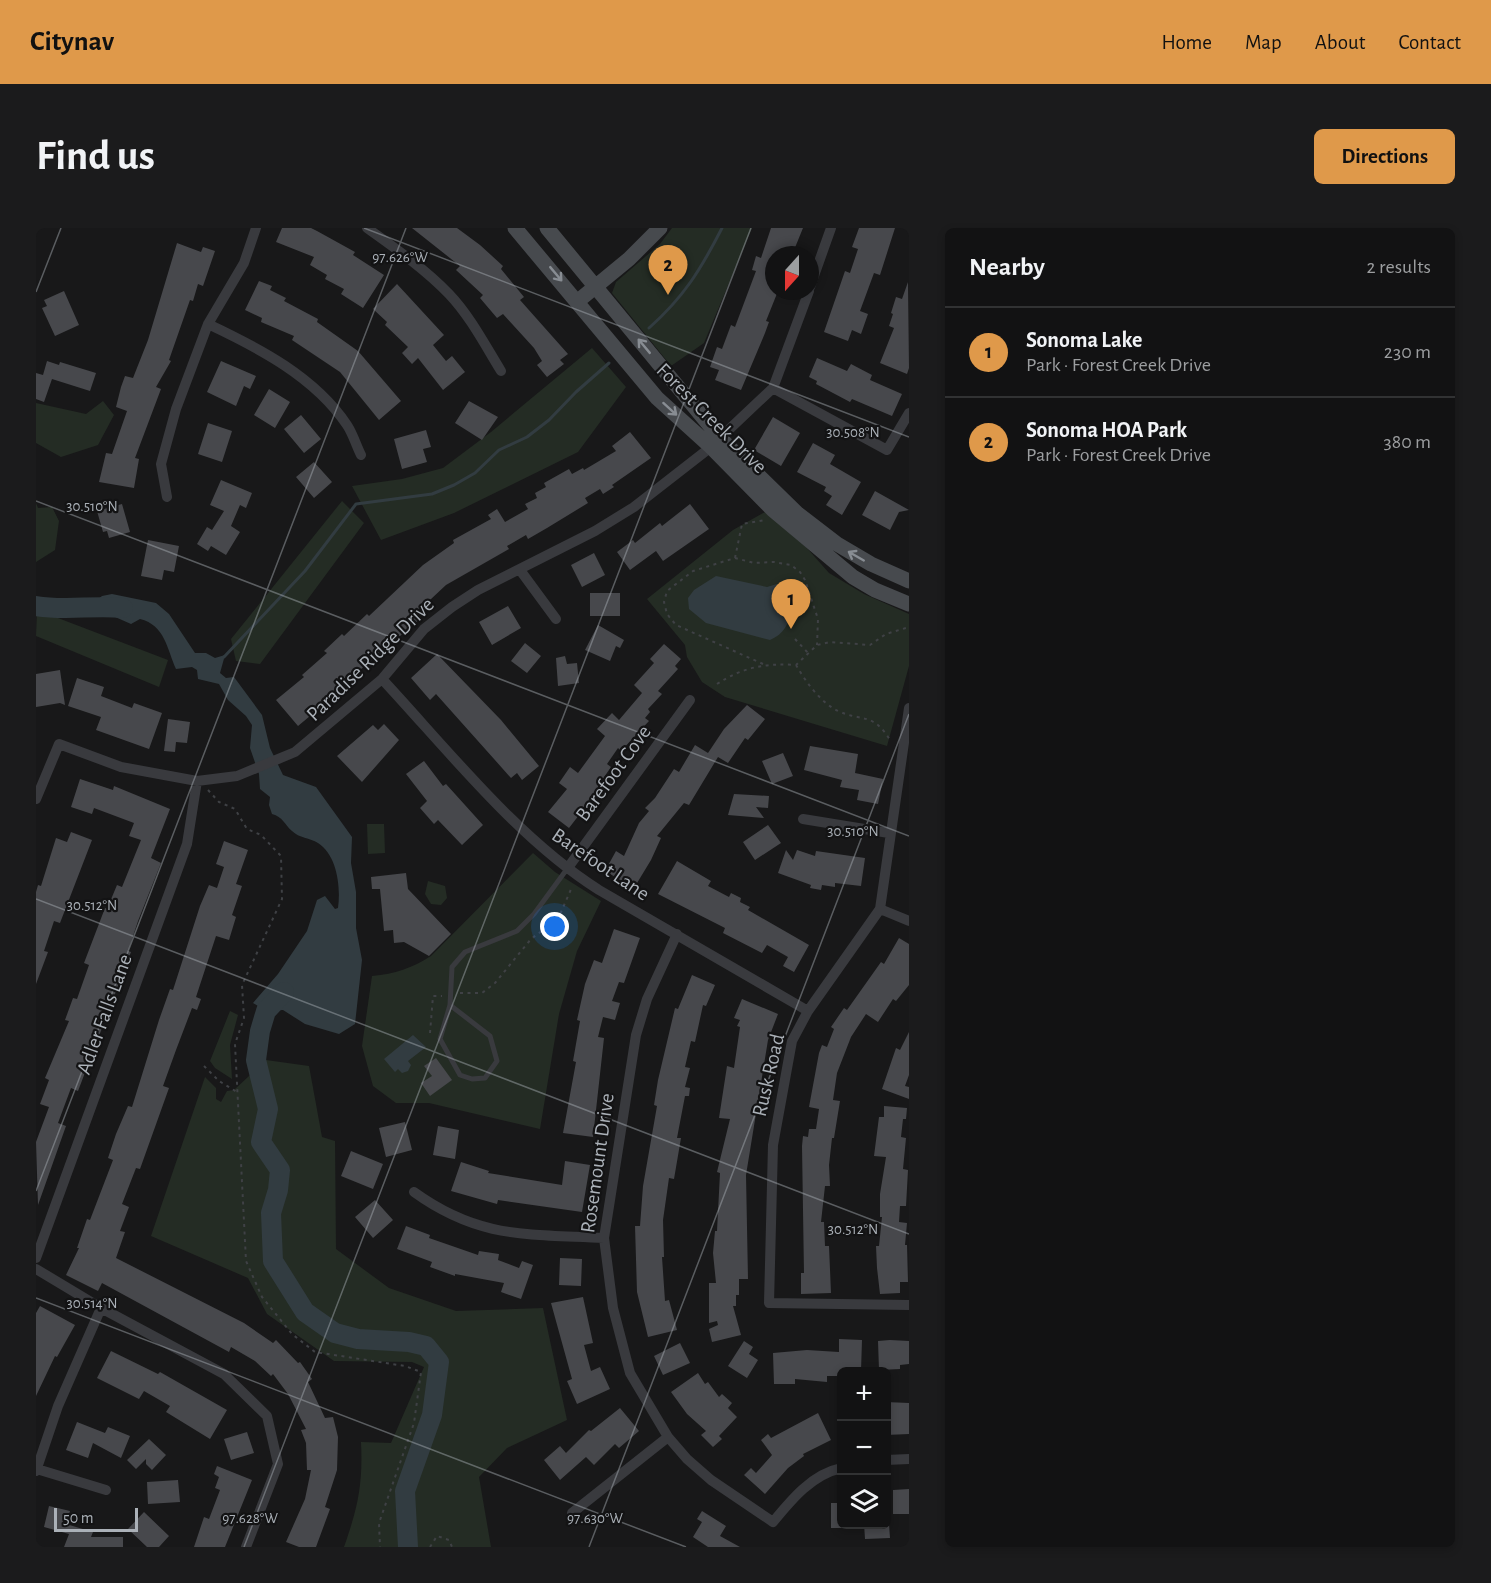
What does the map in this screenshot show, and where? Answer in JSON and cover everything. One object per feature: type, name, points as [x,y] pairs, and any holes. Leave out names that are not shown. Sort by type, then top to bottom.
[{"type":"street","points":[[167,497],[161,464],[176,408],[208,324],[244,263],[256,228]]},
{"type":"street","points":[[366,228],[409,258],[450,295],[501,371]]},
{"type":"street","name":"Forest Creek Drive","points":[[515,228],[578,300],[657,398],[716,442],[798,514],[837,544],[871,564],[909,581]]},
{"type":"street","name":"Forest Creek Drive","points":[[547,228],[716,442],[773,510],[819,550],[875,590],[909,604]]},
{"type":"street","points":[[578,300],[637,252],[660,228]]},
{"type":"street","name":"Paradise Ridge Drive","points":[[819,261],[831,228]]},
{"type":"street","name":"Paradise Ridge Drive","points":[[36,799],[59,744],[121,767],[199,781],[237,776],[296,752],[382,679],[424,629],[478,590],[520,570],[634,507],[716,442],[773,388],[805,300]]},
{"type":"street","points":[[208,324],[250,344],[325,397],[348,426],[361,455]]},
{"type":"street","points":[[773,388],[887,450],[909,413]]},
{"type":"street","points":[[520,570],[556,619]]},
{"type":"street","name":"Barefoot Lane","points":[[382,679],[532,840],[567,869],[599,890],[808,1011]]},
{"type":"street","name":"Barefoot Cove","points":[[567,869],[690,700]]},
{"type":"street","name":"Rusk Road","points":[[909,708],[889,833],[880,909],[808,1011],[792,1041],[773,1145],[769,1303],[909,1305]]},
{"type":"street","name":"Adler Falls Lane","points":[[36,1258],[187,844],[199,781]]},
{"type":"street","points":[[803,819],[889,833]]},
{"type":"street","points":[[880,909],[909,921]]},
{"type":"street","name":"Rosemount Drive","points":[[677,934],[647,999],[636,1035],[604,1238],[622,1348],[630,1373],[668,1437],[687,1459],[711,1480],[773,1522],[800,1490],[837,1469]]},
{"type":"street","points":[[414,1192],[441,1211],[468,1224],[504,1232],[604,1238]]},
{"type":"street","points":[[36,1269],[101,1308],[224,1374],[267,1416],[278,1464],[246,1547]]},
{"type":"street","points":[[101,1308],[58,1406],[36,1470],[106,1490]]},
{"type":"street","points":[[572,1513],[668,1437]]},
{"type":"street","points":[[891,1460],[909,1459]]},
{"type":"lane","points":[[450,1005],[490,1036],[497,1060],[485,1078],[472,1079],[460,1075],[440,1038],[450,1005],[452,967],[465,952],[517,931],[534,914],[567,869]]},
{"type":"path","points":[[735,558],[742,524],[768,520]]},
{"type":"path","points":[[817,645],[818,619],[800,572],[791,565],[774,562],[754,563],[735,558],[713,567],[693,571],[667,591],[664,602],[667,614],[676,625],[764,664],[796,666],[817,645],[830,642],[870,645],[886,634],[909,627]]},
{"type":"path","points":[[795,639],[809,654]]},
{"type":"path","points":[[717,684],[728,677],[764,664]]},
{"type":"path","points":[[796,666],[826,702],[840,712],[873,719],[890,740]]},
{"type":"path","points":[[199,781],[219,802],[235,809],[247,829],[261,836],[281,856],[282,899],[242,985],[244,1018],[235,1044],[246,1261],[262,1297],[292,1334],[315,1353],[405,1366],[421,1372],[414,1422],[379,1523],[380,1547]]},
{"type":"path","points":[[430,1033],[433,996],[482,993],[495,983],[531,939],[558,919],[572,887]]},
{"type":"path","points":[[204,1066],[219,1081],[237,1092]]},
{"type":"path","points":[[430,1547],[437,1536],[449,1540],[452,1547]]},
{"type":"shaded area","points":[[672,228],[752,228],[704,343],[671,366],[612,293],[616,282],[660,244]]},
{"type":"shaded area","points":[[592,348],[626,387],[578,452],[454,513],[381,540],[352,486],[402,479],[443,468],[491,432]]},
{"type":"shaded area","points":[[103,401],[114,415],[98,445],[61,457],[36,443],[36,403],[86,414]]},
{"type":"shaded area","points":[[342,501],[364,523],[260,664],[236,661],[231,639]]},
{"type":"shaded area","points":[[36,503],[38,508],[52,507],[59,521],[55,550],[36,562]]},
{"type":"shaded area","points":[[765,512],[806,547],[829,573],[864,594],[909,614],[909,666],[887,746],[725,697],[702,682],[687,657],[685,645],[647,599],[733,530]]},
{"type":"shaded area","points":[[716,576],[767,587],[777,584],[784,588],[790,603],[790,610],[787,625],[783,631],[770,640],[706,623],[689,609],[688,598],[694,590]]},
{"type":"shaded area","points":[[112,594],[156,603],[169,614],[195,653],[206,653],[215,658],[225,655],[220,673],[226,678],[234,677],[262,715],[270,748],[283,775],[316,787],[352,837],[351,863],[356,892],[356,928],[362,960],[355,1024],[339,1034],[305,1024],[283,1010],[266,1011],[253,1003],[278,974],[307,931],[317,900],[325,896],[335,909],[338,908],[338,881],[330,855],[318,843],[301,837],[272,814],[269,805],[270,797],[260,789],[259,774],[250,748],[252,725],[246,716],[228,700],[219,684],[198,679],[197,670],[192,667],[176,669],[164,639],[155,627],[140,619],[131,624],[97,609],[96,601],[102,596]]},
{"type":"shaded area","points":[[37,610],[168,660],[159,687],[36,636]]},
{"type":"shaded area","points":[[367,824],[384,824],[385,853],[368,854]]},
{"type":"shaded area","points":[[533,853],[555,872],[601,901],[577,951],[559,1014],[540,1129],[429,1103],[396,1103],[373,1086],[362,1046],[372,976],[403,970],[431,956]]},
{"type":"shaded area","points":[[428,881],[445,886],[447,898],[441,905],[431,904],[425,894]]},
{"type":"shaded area","points":[[230,1011],[238,1015],[230,1045],[232,1079],[215,1068],[210,1061]]},
{"type":"shaded area","points":[[413,1035],[426,1047],[408,1061],[411,1065],[408,1071],[402,1073],[398,1069],[395,1072],[384,1059]]},
{"type":"shaded area","points":[[266,1060],[309,1066],[322,1137],[335,1141],[336,1249],[389,1288],[456,1311],[543,1308],[567,1420],[507,1448],[479,1477],[491,1547],[344,1547],[359,1495],[361,1442],[391,1443],[424,1367],[412,1362],[334,1361],[267,1314],[248,1278],[151,1236],[205,1077],[216,1088],[216,1099],[221,1102],[227,1091],[234,1090]]},
{"type":"building","points":[[282,228],[311,228],[355,252],[353,255],[384,275],[363,308],[341,294],[344,289],[325,279],[327,275],[310,265],[314,257],[276,242]]},
{"type":"building","points":[[412,228],[457,228],[480,245],[503,266],[501,269],[524,297],[520,300],[568,354],[560,360],[564,364],[547,377],[537,365],[542,361],[534,348],[503,314],[497,318],[480,298],[483,295],[456,270],[460,266]]},
{"type":"building","points":[[771,228],[803,228],[796,246],[765,246]]},
{"type":"building","points":[[859,228],[895,228],[880,275],[874,273],[860,311],[868,314],[861,334],[852,330],[848,341],[824,332],[845,271],[850,273],[858,249],[852,247]]},
{"type":"building","points":[[177,243],[201,252],[203,247],[215,251],[203,286],[198,284],[193,301],[190,300],[169,360],[171,361],[156,387],[161,389],[135,458],[139,459],[134,488],[99,482],[106,453],[112,454],[127,411],[116,407],[121,387],[125,376],[133,378],[148,340]]},
{"type":"building","points":[[765,246],[765,300],[774,300],[766,321],[769,322],[765,333],[741,390],[715,380],[719,370],[710,367],[717,347],[722,349],[731,325],[735,327],[756,271],[752,270],[756,256],[761,258]]},
{"type":"building","points":[[259,281],[272,286],[270,290],[286,298],[284,301],[318,319],[317,322],[358,351],[401,401],[379,420],[340,372],[292,340],[294,336],[261,322],[262,318],[245,310]]},
{"type":"building","points":[[908,282],[909,368],[907,374],[880,363],[894,328],[889,326],[896,297],[902,299]]},
{"type":"building","points":[[397,284],[444,335],[433,345],[446,361],[452,356],[465,372],[443,390],[418,358],[412,364],[402,353],[408,347],[385,325],[387,322],[373,309]]},
{"type":"building","points":[[64,291],[79,325],[55,336],[42,308],[47,306],[44,300]]},
{"type":"building","points":[[817,358],[847,371],[851,364],[872,375],[870,380],[902,394],[892,416],[852,399],[850,402],[816,384],[817,381],[809,377]]},
{"type":"building","points":[[47,361],[59,365],[60,362],[96,373],[90,391],[52,379],[44,402],[36,399],[36,373],[43,375]]},
{"type":"building","points":[[221,361],[256,376],[250,389],[244,386],[236,406],[207,392]]},
{"type":"building","points":[[269,389],[290,402],[275,428],[254,415]]},
{"type":"building","points":[[469,401],[498,417],[482,440],[455,423]]},
{"type":"building","points":[[301,415],[321,439],[304,453],[284,429]]},
{"type":"building","points":[[773,417],[800,433],[781,466],[754,450]]},
{"type":"building","points":[[208,423],[232,431],[222,462],[198,454]]},
{"type":"building","points":[[426,430],[431,447],[423,449],[427,462],[402,469],[394,439]]},
{"type":"building","points":[[630,432],[651,458],[612,485],[614,487],[603,494],[600,489],[585,498],[588,503],[528,539],[526,535],[507,546],[509,549],[446,585],[415,614],[420,619],[314,709],[316,711],[298,726],[276,700],[304,677],[302,675],[327,653],[324,651],[342,634],[344,636],[367,614],[369,616],[423,565],[454,543],[453,540],[491,519],[488,515],[497,509],[505,522],[528,509],[525,504],[537,498],[535,493],[546,487],[544,483],[569,469],[572,474],[583,468],[584,470],[616,451],[612,446]]},
{"type":"building","points":[[813,443],[835,455],[830,464],[861,482],[842,515],[826,505],[832,496],[824,491],[826,487],[797,472]]},
{"type":"building","points":[[314,462],[332,482],[314,498],[296,477]]},
{"type":"building","points":[[221,480],[252,493],[246,508],[240,505],[231,526],[240,532],[226,555],[211,546],[208,551],[197,544],[207,527],[212,530],[224,511],[210,505]]},
{"type":"building","points":[[875,491],[909,510],[899,512],[890,530],[862,515]]},
{"type":"building","points":[[122,504],[130,532],[109,538],[107,531],[103,532],[97,511]]},
{"type":"building","points":[[690,504],[709,529],[663,561],[656,551],[630,570],[617,552],[633,540],[635,543],[660,523],[662,526]]},
{"type":"building","points":[[148,540],[179,546],[174,572],[164,570],[162,580],[141,576]]},
{"type":"building","points":[[594,553],[605,575],[582,587],[571,565]]},
{"type":"building","points":[[590,593],[620,593],[620,616],[590,616]]},
{"type":"building","points":[[508,606],[521,628],[492,645],[479,622]]},
{"type":"building","points":[[598,625],[624,640],[620,648],[616,646],[610,661],[585,650]]},
{"type":"building","points":[[525,643],[541,656],[527,673],[511,661]]},
{"type":"building","points":[[664,644],[681,659],[675,666],[678,669],[658,691],[662,694],[648,709],[650,712],[645,718],[649,721],[621,751],[618,748],[607,764],[611,767],[598,786],[600,788],[569,828],[548,812],[567,789],[559,783],[570,767],[578,773],[605,736],[597,729],[612,713],[619,720],[642,693],[634,685],[654,663],[650,659]]},
{"type":"building","points":[[437,654],[501,720],[539,766],[522,780],[517,773],[511,778],[436,694],[430,700],[411,678]]},
{"type":"building","points":[[565,656],[567,664],[577,663],[579,683],[558,686],[556,658]]},
{"type":"building","points":[[60,670],[65,705],[60,703],[36,707],[36,674]]},
{"type":"building","points":[[77,678],[104,687],[101,696],[132,708],[134,703],[162,713],[149,749],[96,730],[101,717],[68,706]]},
{"type":"building","points":[[747,705],[765,719],[748,740],[745,738],[728,763],[718,757],[689,805],[684,803],[657,836],[661,838],[634,888],[605,871],[616,851],[624,856],[639,823],[649,811],[645,808],[655,798],[674,769],[679,772],[695,745],[708,753],[724,729]]},
{"type":"building","points":[[168,719],[190,722],[187,743],[176,742],[175,752],[164,751]]},
{"type":"building","points":[[384,724],[399,740],[362,782],[337,756],[373,725],[378,730]]},
{"type":"building","points":[[810,746],[858,754],[855,773],[883,779],[878,804],[857,800],[859,790],[840,787],[842,780],[804,770]]},
{"type":"building","points":[[783,753],[793,776],[772,784],[762,761]]},
{"type":"building","points":[[424,761],[443,786],[446,784],[483,825],[462,845],[438,820],[434,824],[420,808],[427,801],[406,774]]},
{"type":"building","points":[[80,779],[113,790],[114,786],[170,809],[151,858],[161,863],[138,921],[128,951],[131,952],[78,1091],[71,1088],[58,1123],[66,1126],[38,1205],[36,1142],[49,1107],[40,1104],[49,1080],[45,1078],[69,1021],[65,1020],[73,998],[77,999],[89,965],[84,963],[105,908],[107,909],[117,885],[122,887],[141,840],[129,836],[134,823],[94,808],[92,814],[71,807]]},
{"type":"building","points":[[734,794],[769,796],[768,808],[756,807],[764,818],[728,815]]},
{"type":"building","points":[[768,825],[781,843],[755,860],[743,842]]},
{"type":"building","points":[[71,832],[92,840],[60,923],[54,921],[44,951],[48,952],[36,984],[36,892],[38,885],[41,886],[56,838],[67,842]]},
{"type":"building","points":[[224,841],[248,850],[236,884],[242,886],[232,915],[236,917],[229,940],[216,936],[196,997],[201,999],[197,1010],[192,1008],[163,1086],[169,1088],[140,1169],[136,1168],[122,1204],[129,1207],[120,1231],[125,1232],[116,1258],[244,1323],[273,1343],[276,1340],[298,1363],[300,1362],[312,1379],[308,1382],[325,1418],[333,1417],[338,1437],[337,1470],[325,1507],[330,1509],[316,1547],[299,1547],[286,1542],[305,1499],[311,1470],[307,1470],[306,1443],[301,1430],[306,1429],[288,1394],[273,1374],[271,1376],[255,1361],[231,1347],[229,1352],[102,1283],[98,1291],[66,1275],[79,1248],[77,1248],[87,1219],[90,1220],[113,1160],[108,1158],[116,1134],[128,1106],[132,1107],[159,1020],[170,989],[173,990],[200,906],[209,885],[217,888],[224,867],[216,864]]},
{"type":"building","points":[[786,850],[793,860],[797,850],[815,856],[816,851],[865,858],[861,886],[835,883],[835,887],[822,885],[821,890],[810,888],[811,885],[778,873]]},
{"type":"building","points":[[677,861],[711,881],[708,886],[729,897],[731,893],[741,898],[740,902],[750,907],[748,910],[809,945],[794,972],[783,966],[788,957],[767,945],[762,953],[723,933],[725,928],[658,894]]},
{"type":"building","points":[[406,873],[408,889],[451,934],[429,956],[404,942],[394,943],[393,930],[384,931],[380,889],[372,889],[371,877]]},
{"type":"building","points":[[614,929],[640,938],[624,983],[619,982],[612,1001],[620,1003],[615,1020],[603,1017],[598,1037],[604,1038],[593,1137],[563,1133],[576,1062],[573,1061],[580,1021],[577,1020],[585,984],[594,960],[602,963]]},
{"type":"building","points":[[899,938],[909,944],[909,985],[896,1001],[893,999],[878,1022],[866,1014],[851,1037],[837,1073],[833,1100],[840,1101],[834,1138],[832,1138],[829,1165],[830,1186],[825,1186],[821,1222],[824,1222],[825,1246],[829,1246],[831,1293],[801,1294],[801,1273],[804,1273],[802,1146],[803,1136],[808,1137],[809,1129],[816,1129],[819,1109],[809,1107],[819,1053],[822,1045],[827,1047],[834,1029],[831,1027],[844,1008],[847,1010],[881,962],[884,964]]},
{"type":"building","points":[[692,975],[715,985],[706,1006],[703,1005],[695,1042],[691,1041],[685,1067],[690,1068],[685,1087],[690,1088],[689,1096],[685,1096],[677,1138],[681,1138],[674,1179],[669,1178],[663,1220],[664,1257],[662,1257],[665,1301],[669,1300],[677,1330],[648,1337],[637,1292],[635,1226],[640,1226],[643,1186],[657,1106],[654,1105],[658,1080],[675,1008],[678,1009]]},
{"type":"building","points":[[742,999],[778,1014],[768,1040],[746,1175],[748,1279],[739,1279],[739,1295],[736,1295],[736,1306],[733,1306],[741,1335],[712,1342],[709,1329],[718,1325],[717,1321],[709,1323],[709,1283],[716,1283],[713,1253],[715,1231],[717,1231],[720,1173],[717,1172],[730,1119],[719,1118],[727,1066],[734,1068],[740,1027],[737,1026],[740,1020],[734,1018]]},
{"type":"building","points":[[909,1032],[909,1075],[905,1086],[909,1087],[909,1099],[882,1089],[896,1048],[900,1050]]},
{"type":"building","points":[[436,1058],[452,1080],[430,1096],[421,1083],[432,1076],[424,1066]]},
{"type":"building","points":[[884,1106],[907,1108],[901,1137],[906,1138],[903,1169],[908,1170],[906,1206],[900,1206],[899,1222],[907,1223],[905,1245],[907,1245],[908,1282],[900,1282],[900,1293],[880,1294],[876,1246],[879,1246],[882,1217],[880,1217],[880,1194],[886,1157],[874,1156],[879,1117],[884,1117]]},
{"type":"building","points":[[405,1122],[412,1150],[386,1157],[379,1128]]},
{"type":"building","points":[[438,1126],[459,1130],[455,1159],[433,1155]]},
{"type":"building","points":[[351,1151],[383,1164],[373,1189],[341,1176]]},
{"type":"building","points":[[565,1161],[590,1165],[582,1212],[498,1200],[497,1204],[451,1191],[461,1162],[489,1171],[488,1173],[562,1185]]},
{"type":"building","points":[[375,1200],[393,1220],[373,1238],[355,1217]]},
{"type":"building","points":[[406,1226],[430,1235],[429,1238],[478,1255],[479,1251],[499,1254],[498,1260],[519,1268],[522,1261],[533,1265],[521,1299],[501,1292],[504,1283],[455,1274],[455,1276],[430,1267],[432,1262],[397,1249]]},
{"type":"building","points":[[560,1258],[582,1259],[581,1286],[559,1285]]},
{"type":"building","points":[[583,1297],[593,1343],[584,1345],[591,1371],[600,1367],[610,1389],[577,1404],[567,1381],[572,1379],[551,1303]]},
{"type":"building","points":[[40,1306],[75,1325],[57,1357],[55,1356],[36,1396],[36,1313]]},
{"type":"building","points":[[839,1339],[862,1340],[861,1367],[837,1367],[837,1376],[827,1376],[827,1382],[795,1379],[795,1384],[774,1384],[773,1353],[807,1350],[839,1352]]},
{"type":"building","points":[[744,1341],[753,1347],[749,1354],[758,1360],[747,1378],[728,1366]]},
{"type":"building","points":[[878,1341],[909,1341],[909,1364],[900,1365],[900,1369],[879,1367]]},
{"type":"building","points":[[680,1343],[690,1363],[663,1375],[654,1356]]},
{"type":"building","points":[[111,1351],[158,1374],[160,1372],[227,1410],[210,1439],[166,1412],[170,1406],[144,1391],[139,1399],[97,1378]]},
{"type":"building","points":[[698,1373],[705,1384],[708,1382],[719,1397],[722,1394],[732,1403],[728,1408],[737,1417],[719,1436],[722,1439],[713,1447],[701,1435],[706,1431],[687,1414],[671,1392]]},
{"type":"building","points":[[891,1402],[909,1403],[909,1434],[891,1435]]},
{"type":"building","points":[[620,1408],[639,1431],[619,1448],[615,1444],[594,1465],[586,1457],[560,1480],[544,1460],[560,1446],[566,1453],[589,1430],[591,1431]]},
{"type":"building","points":[[818,1413],[831,1440],[803,1454],[804,1456],[788,1468],[765,1494],[744,1475],[751,1468],[756,1473],[772,1455],[761,1440],[768,1434],[771,1438]]},
{"type":"building","points":[[77,1422],[105,1433],[108,1427],[130,1436],[121,1458],[93,1443],[88,1458],[66,1450]]},
{"type":"building","points":[[247,1432],[254,1453],[231,1460],[224,1439]]},
{"type":"building","points":[[149,1439],[166,1455],[152,1470],[146,1464],[146,1459],[136,1469],[127,1460]]},
{"type":"building","points":[[217,1466],[252,1480],[225,1547],[194,1547],[204,1517],[209,1519],[220,1490],[215,1488],[219,1477],[214,1474]]},
{"type":"building","points":[[178,1480],[180,1502],[148,1504],[147,1482]]},
{"type":"building","points":[[909,1489],[909,1514],[893,1514],[893,1490]]},
{"type":"building","points":[[831,1503],[837,1503],[837,1528],[831,1528]]},
{"type":"building","points":[[49,1506],[70,1511],[66,1524],[93,1532],[91,1537],[123,1537],[123,1547],[64,1547],[69,1534],[44,1527]]},
{"type":"building","points":[[702,1511],[726,1526],[720,1536],[740,1547],[708,1547],[693,1537],[702,1522],[697,1519]]},
{"type":"building","points":[[144,1512],[169,1536],[159,1547],[147,1547],[128,1529]]},
{"type":"building","points":[[864,1529],[889,1529],[890,1538],[865,1539]]},
{"type":"waterway","points":[[649,328],[691,282],[722,228]]},
{"type":"waterway","points":[[224,657],[305,571],[356,504],[432,494],[454,485],[475,473],[499,450],[527,437],[549,420],[609,363]]},
{"type":"waterway","points":[[36,606],[123,608]]},
{"type":"waterway","points":[[284,992],[266,1011],[260,1031],[256,1060],[268,1109],[261,1142],[280,1170],[278,1190],[271,1213],[273,1261],[305,1312],[335,1333],[358,1339],[409,1342],[426,1346],[439,1362],[432,1415],[405,1491],[408,1547]]},
{"type":"place","name":"Sonoma HOA Park","points":[[668,295]]},
{"type":"place","name":"Sonoma Lake","points":[[791,629]]}]
